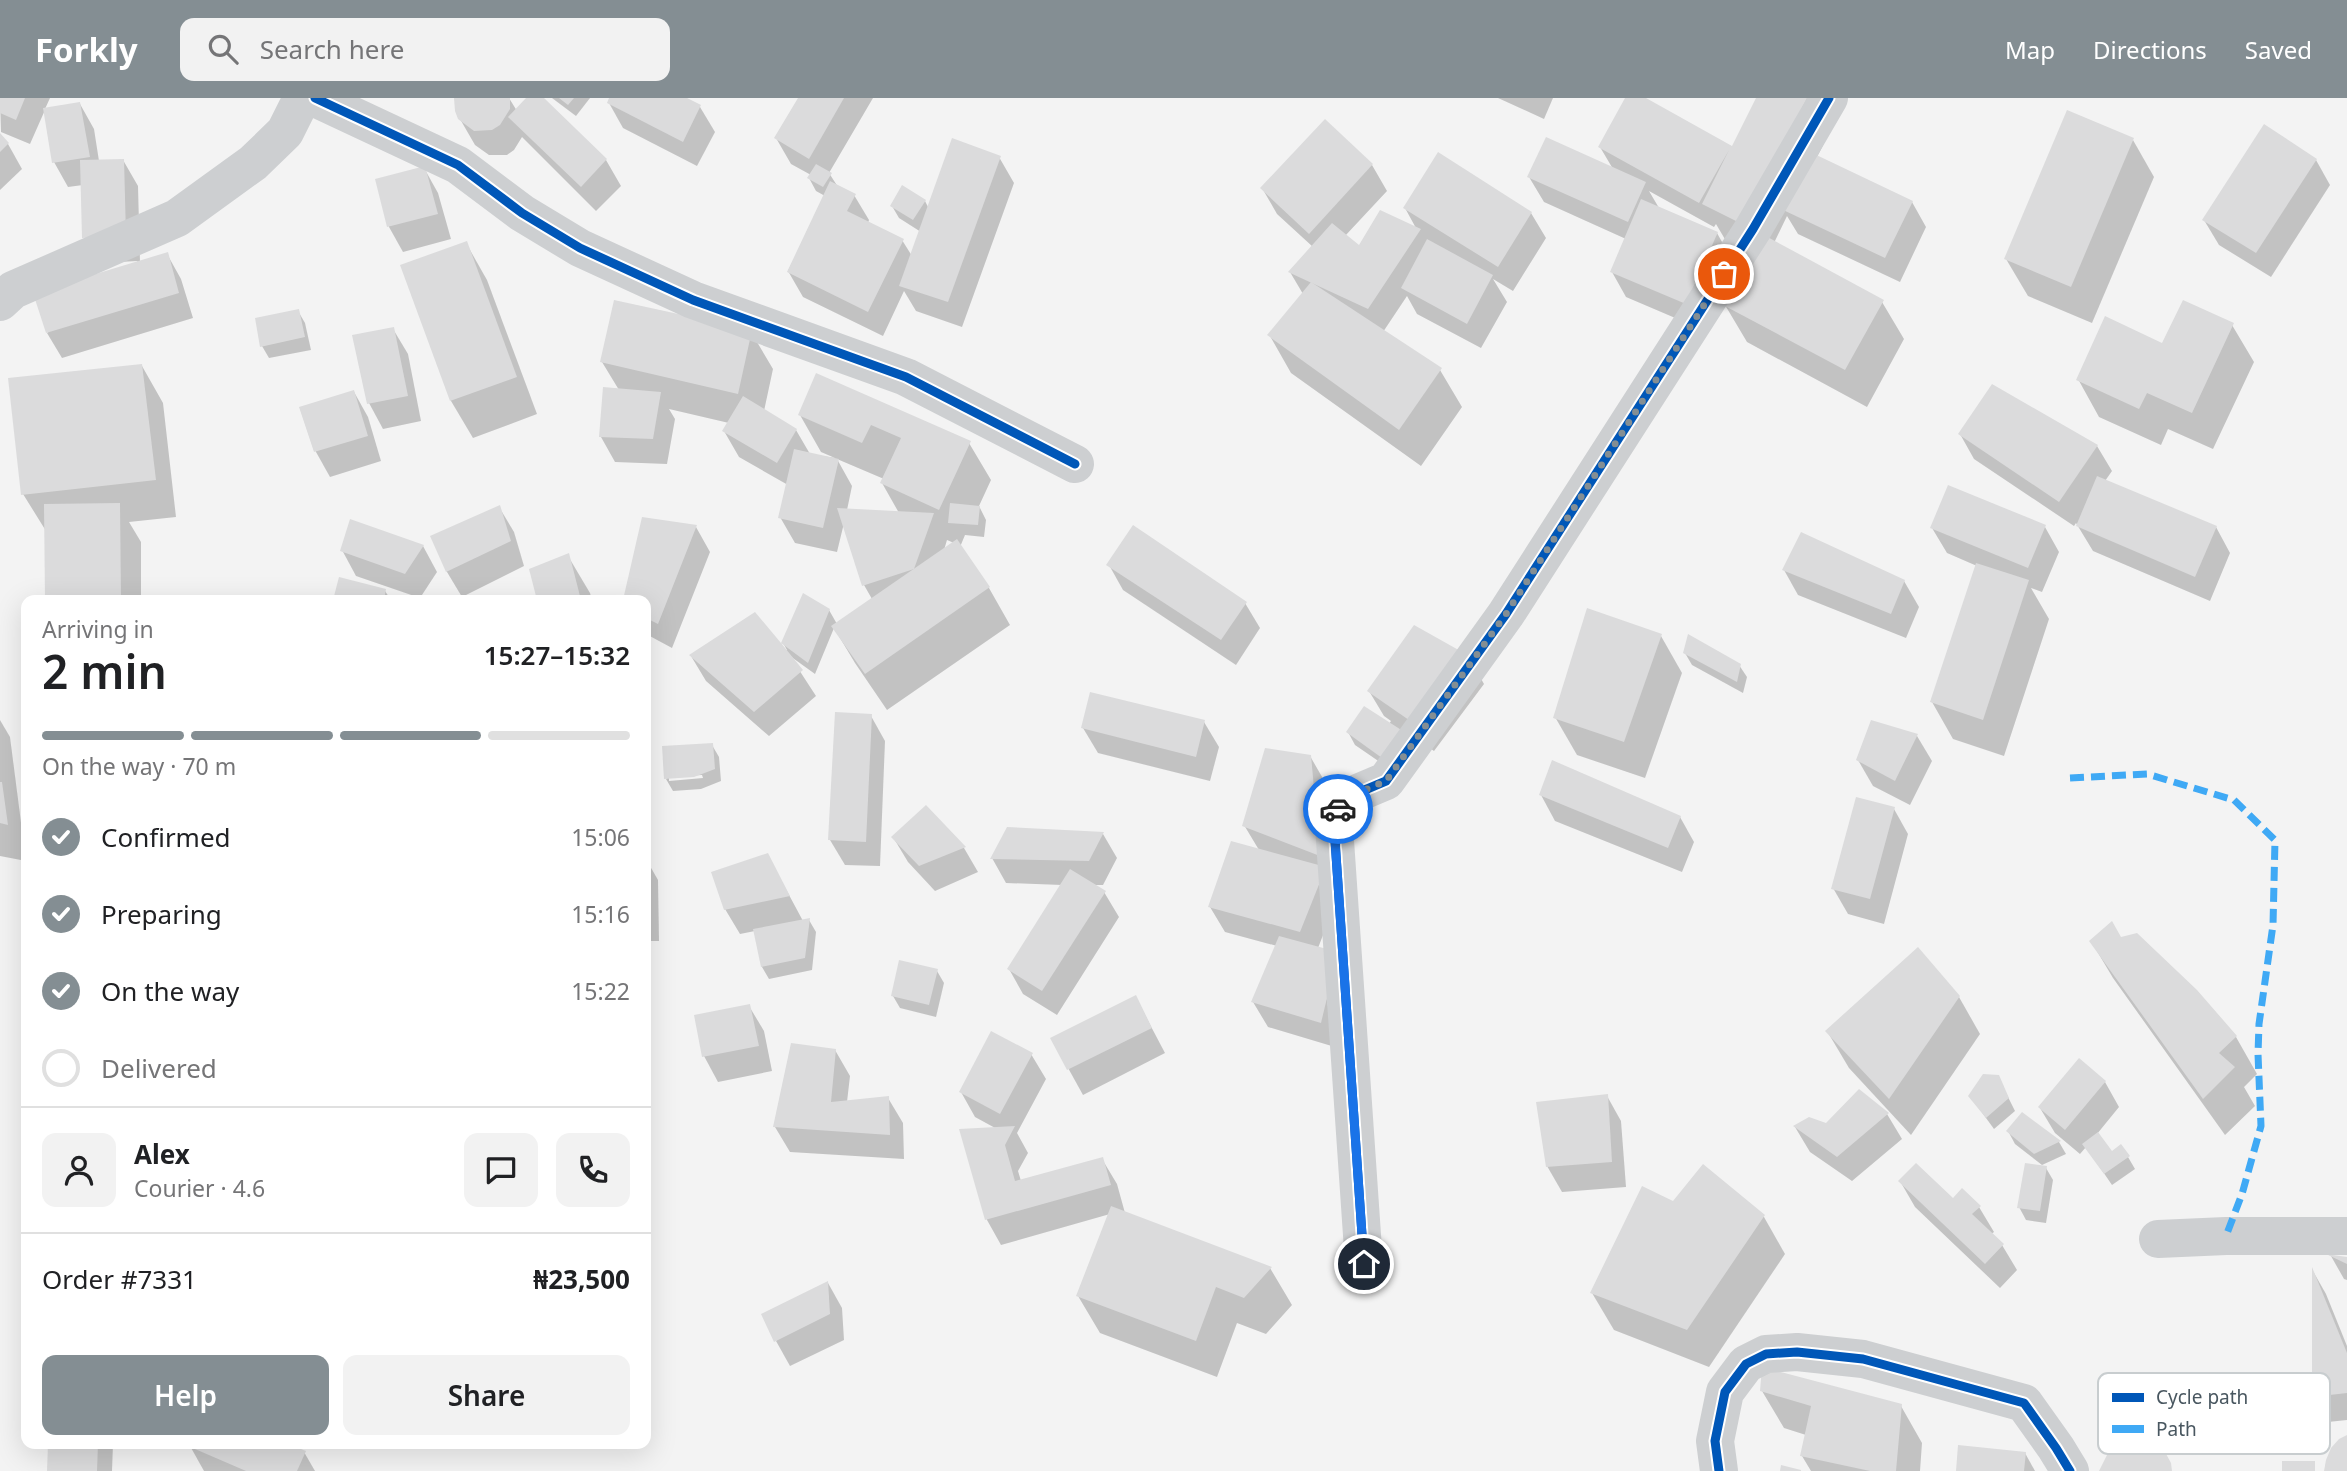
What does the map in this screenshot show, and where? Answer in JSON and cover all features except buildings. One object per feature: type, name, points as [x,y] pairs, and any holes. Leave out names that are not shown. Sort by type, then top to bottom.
[{"type":"street","points":[[0,302],[13,290],[177,218],[253,163],[285,132],[302,98]]},
{"type":"street","points":[[315,98],[457,165],[522,213],[579,248],[693,300],[906,377],[1075,464]]},
{"type":"street","points":[[1364,1264],[1334,825],[1341,800],[1386,781],[1506,614],[1753,229],[1829,98]]},
{"type":"street","points":[[2158,1239],[2347,1236]]},
{"type":"street","points":[[1719,1471],[1715,1441],[1725,1392],[1746,1364],[1766,1354],[1797,1352],[1863,1359],[2024,1403],[2070,1471]]},
{"type":"marked path","points":[[2070,778],[2147,774],[2234,800],[2275,840],[2273,925],[2259,1024],[2261,1126],[2242,1194],[2226,1236]]},
{"type":"cycle path","points":[[315,98],[458,165],[522,213],[580,248],[693,300],[906,377],[1075,464]]},
{"type":"cycle path","points":[[1364,1264],[1334,826],[1341,800],[1386,781],[1506,614],[1753,229],[1829,98]]},
{"type":"cycle path","points":[[1719,1471],[1715,1441],[1725,1392],[1746,1364],[1766,1354],[1797,1352],[1863,1359],[2024,1403],[2070,1471]]},
{"type":"way so far","points":[[1338,809],[1341,800],[1386,781],[1506,614],[1724,274]]},
{"type":"route","points":[[1338,809],[1334,825],[1364,1264]]}]
